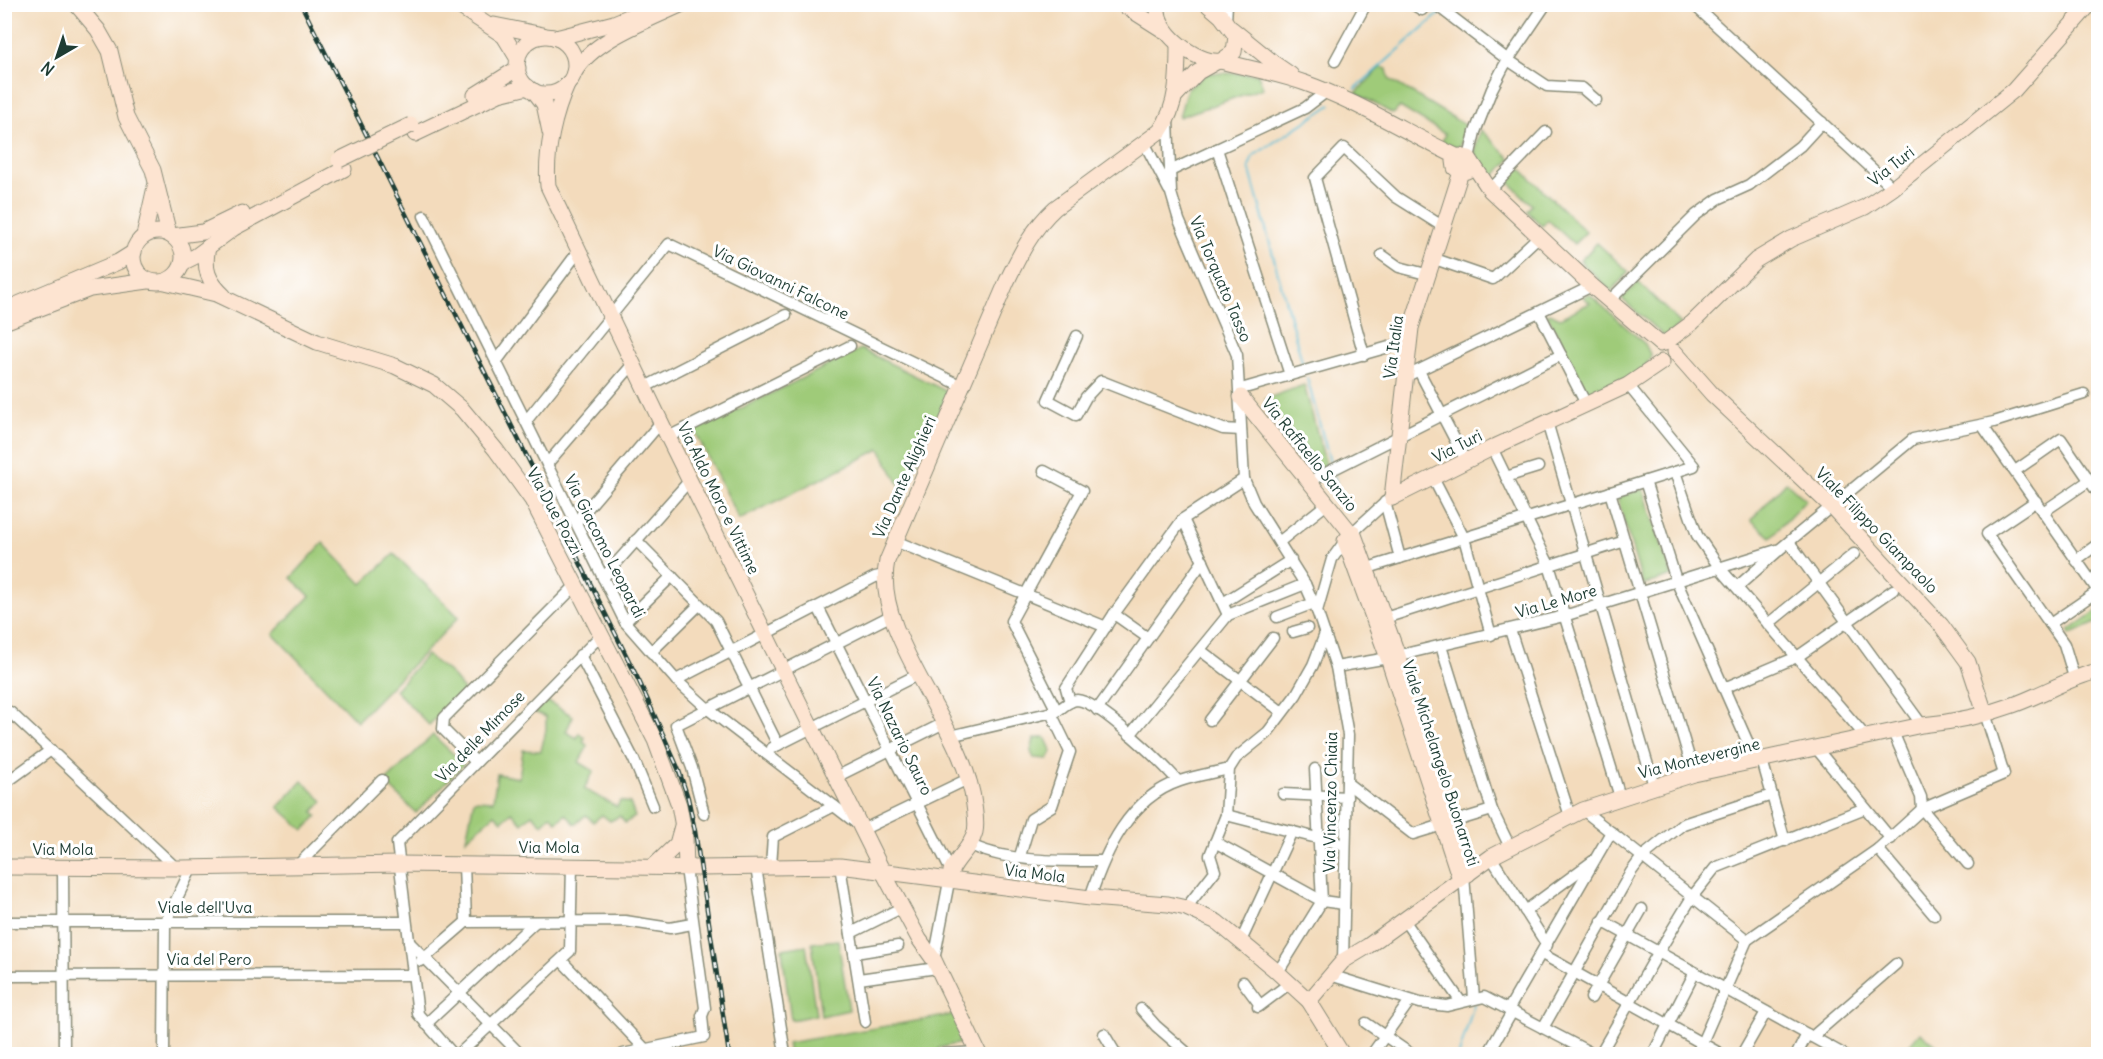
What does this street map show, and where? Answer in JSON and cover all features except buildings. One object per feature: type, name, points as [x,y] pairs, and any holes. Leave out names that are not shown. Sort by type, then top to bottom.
[{"type":"street","points":[[76,4],[106,42],[126,117],[147,157],[170,235],[180,246],[184,263]]},
{"type":"street","points":[[456,4],[504,36],[531,89]]},
{"type":"street","points":[[144,236],[155,232],[170,235],[211,229],[413,129],[485,90],[518,64],[525,45],[531,40],[614,24],[659,4]]},
{"type":"street","points":[[413,129],[499,94],[531,89],[552,93],[571,78],[582,61],[609,41],[682,4]]},
{"type":"street","points":[[1122,4],[1173,39],[1218,61],[1304,82]]},
{"type":"street","points":[[1159,4],[1158,18],[1173,39],[1176,94],[1168,120]]},
{"type":"street","points":[[1207,4],[1275,64],[1304,82],[1367,110],[1462,164],[1609,301],[1696,215],[1718,199],[1749,185],[1800,146],[1822,122]]},
{"type":"street","points":[[1176,94],[1198,72],[1234,52],[1236,44],[1229,25],[1227,4]]},
{"type":"street","points":[[1335,62],[1366,4]]},
{"type":"street","points":[[1412,4],[1422,10],[1426,4]]},
{"type":"street","points":[[1435,4],[1508,60],[1547,86],[1582,88],[1596,100]]},
{"type":"street","name":"Via Italia","points":[[1389,500],[1399,437],[1413,373],[1410,341],[1426,274],[1474,132],[1508,60],[1546,4]]},
{"type":"street","points":[[1694,4],[1893,188]]},
{"type":"street","name":"Via Turi","points":[[1315,607],[1332,559],[1350,535],[1389,500],[1492,448],[1628,386],[1666,352],[1744,269],[1762,255],[1791,239],[1865,207],[1893,188],[2014,90],[2090,4]]},
{"type":"street","points":[[485,23],[551,37],[572,52],[571,78]]},
{"type":"street","name":"Via Aldo Moro e Vittime","points":[[571,78],[551,138],[546,170],[548,186],[668,437],[864,829],[882,870],[919,939],[936,964],[979,1053]]},
{"type":"street","name":"Via Aldo Moro e Vittime","points":[[531,89],[544,104],[551,138]]},
{"type":"street","points":[[1170,171],[1305,108],[1326,92]]},
{"type":"street","name":"Via Dante Alighieri","points":[[951,875],[969,844],[976,822],[970,778],[892,615],[885,575],[895,541],[964,387],[1007,281],[1034,232],[1065,199],[1148,139],[1168,120]]},
{"type":"street","name":"Via Torquato Tasso","points":[[1168,120],[1171,193]]},
{"type":"street","points":[[1490,190],[1545,132]]},
{"type":"street","points":[[1148,139],[1168,156]]},
{"type":"street","name":"Via Torquato Tasso","points":[[1148,139],[1171,193],[1179,220],[1237,356],[1241,393],[1244,479],[1254,503],[1291,560],[1315,607]]},
{"type":"street","points":[[1364,355],[1315,178],[1344,148],[1396,197],[1442,226]]},
{"type":"street","points":[[1217,149],[1290,375]]},
{"type":"street","points":[[4,322],[90,289],[148,281],[165,282],[178,274],[184,263],[234,228],[341,164]]},
{"type":"street","points":[[4,310],[118,262],[134,252],[144,236],[156,182]]},
{"type":"street","name":"Via Giacomo Leopardi","points":[[424,216],[625,622],[676,680],[708,709],[864,829]]},
{"type":"street","points":[[1432,258],[1494,279],[1538,237]]},
{"type":"street","name":"Via Giovanni Falcone","points":[[610,316],[669,244],[964,387]]},
{"type":"street","points":[[208,247],[205,268],[222,297]]},
{"type":"street","points":[[134,252],[136,270],[148,281]]},
{"type":"street","points":[[496,362],[578,252]]},
{"type":"street","points":[[1382,255],[1399,267],[1426,274]]},
{"type":"street","name":"Via Due Pozzi","points":[[184,263],[222,297]]},
{"type":"street","name":"Via Due Pozzi","points":[[165,282],[222,297],[316,342],[395,366],[448,395],[478,428],[524,488],[661,754],[683,823],[686,868]]},
{"type":"street","points":[[1466,461],[1442,416],[1413,373],[1592,286]]},
{"type":"street","name":"Viale Filippo Giampaolo","points":[[1609,301],[1831,506],[1951,637],[1974,676],[1985,713]]},
{"type":"street","points":[[1539,312],[1586,404]]},
{"type":"street","points":[[645,387],[786,315]]},
{"type":"street","points":[[526,421],[610,316]]},
{"type":"street","points":[[1077,336],[1048,400],[1076,415],[1086,397],[1101,381],[1223,429],[1241,430]]},
{"type":"street","points":[[1241,393],[1290,375],[1410,341]]},
{"type":"street","points":[[668,437],[850,346]]},
{"type":"street","points":[[1310,480],[1561,355]]},
{"type":"street","points":[[547,464],[633,364]]},
{"type":"street","points":[[1368,568],[1694,466],[1628,386]]},
{"type":"street","name":"Via Raffaello Sanzio","points":[[1241,393],[1328,503],[1350,535]]},
{"type":"street","name":"Via Le More","points":[[1737,587],[1913,439],[1982,425],[2084,394]]},
{"type":"street","points":[[576,522],[662,421]]},
{"type":"street","points":[[1547,422],[1654,786]]},
{"type":"street","points":[[1982,425],[2098,591],[2050,624]]},
{"type":"street","points":[[2015,471],[2061,439],[2098,493]]},
{"type":"street","points":[[1492,448],[1549,565],[1620,797]]},
{"type":"street","points":[[1506,477],[1538,467]]},
{"type":"street","points":[[1020,856],[1030,819],[1052,806],[1070,752],[1054,712],[1011,621],[1082,491],[1044,471]]},
{"type":"street","points":[[1675,472],[1697,535],[1719,567],[1866,737]]},
{"type":"street","points":[[1433,478],[1464,538],[1491,635]]},
{"type":"street","points":[[1070,702],[1066,688],[1114,614],[1183,519],[1244,479]]},
{"type":"street","points":[[603,578],[690,480]]},
{"type":"street","points":[[2043,512],[2090,480]]},
{"type":"street","points":[[1645,481],[1676,580],[1759,760],[1785,841]]},
{"type":"street","points":[[1610,492],[1694,774]]},
{"type":"street","points":[[1389,500],[1400,558]]},
{"type":"street","points":[[2036,501],[1987,534],[2064,644],[2074,677]]},
{"type":"street","points":[[1279,542],[1328,503]]},
{"type":"street","points":[[1183,519],[1228,615]]},
{"type":"street","points":[[1350,535],[1368,568],[1385,618],[1393,657]]},
{"type":"street","points":[[1350,535],[1393,657]]},
{"type":"street","points":[[636,540],[716,621],[778,745]]},
{"type":"street","points":[[895,541],[1106,627]]},
{"type":"street","points":[[1385,618],[1625,541]]},
{"type":"street","points":[[2076,560],[2098,544]]},
{"type":"street","points":[[1784,546],[1818,582],[1922,725]]},
{"type":"street","name":"Via Le More","points":[[1336,667],[1393,657],[1564,616],[1784,546]]},
{"type":"street","points":[[1768,624],[1854,554]]},
{"type":"street","points":[[1223,603],[1291,560]]},
{"type":"street","points":[[1097,710],[1203,561]]},
{"type":"street","points":[[676,680],[875,577],[885,575]]},
{"type":"street","points":[[625,622],[672,576]]},
{"type":"street","points":[[1130,735],[1228,615],[1305,584]]},
{"type":"street","points":[[476,762],[443,729],[444,718],[575,586]]},
{"type":"street","points":[[1724,688],[1797,657],[1893,590]]},
{"type":"street","points":[[651,652],[699,605]]},
{"type":"street","name":"Via Nazario Sauro","points":[[818,606],[951,875]]},
{"type":"street","points":[[1277,616],[1315,607]]},
{"type":"street","name":"Via Vincenzo Chiaia","points":[[1315,607],[1317,628],[1336,667],[1348,735],[1342,961]]},
{"type":"street","points":[[1114,614],[1148,638]]},
{"type":"street","points":[[704,814],[692,768],[676,725],[892,615]]},
{"type":"street","points":[[1186,908],[1215,871],[1210,855],[1226,815],[1229,769],[1236,758],[1268,732],[1313,665],[1317,628],[1293,633]]},
{"type":"street","points":[[1510,630],[1576,813],[1611,832],[1747,940]]},
{"type":"street","name":"Via delle Mimose","points":[[426,1024],[418,1014],[397,843],[601,635]]},
{"type":"street","points":[[1210,720],[1273,638]]},
{"type":"street","points":[[1441,646],[1492,810],[1509,845]]},
{"type":"street","points":[[1200,650],[1282,712]]},
{"type":"street","points":[[580,655],[634,760],[653,806]]},
{"type":"street","name":"Viale Michelangelo Buonarroti","points":[[1393,657],[1464,876]]},
{"type":"street","name":"Via Montevergine","points":[[1309,1001],[1342,961],[1509,845],[1576,813],[1694,774],[1922,725],[1957,722],[2013,705],[2074,677],[2098,671]]},
{"type":"street","points":[[764,752],[919,674]]},
{"type":"street","points":[[837,776],[890,750],[947,730],[1054,712],[1070,702],[1080,700],[1097,710],[1158,758],[1178,781]]},
{"type":"street","points":[[1697,1054],[1747,940],[1878,849],[1922,809],[2004,774],[1985,713]]},
{"type":"street","points":[[7,714],[51,750],[176,868]]},
{"type":"street","points":[[1893,732],[1921,797],[1922,809],[1968,864]]},
{"type":"street","points":[[1816,748],[1891,839]]},
{"type":"street","points":[[4,784],[51,750]]},
{"type":"street","points":[[1090,898],[1102,861],[1118,833],[1148,799],[1178,781],[1229,769]]},
{"type":"street","points":[[1278,972],[1322,901],[1315,769]]},
{"type":"street","points":[[864,829],[970,778]]},
{"type":"street","points":[[297,865],[382,780]]},
{"type":"street","points":[[1347,783],[1413,834],[1492,810]]},
{"type":"street","points":[[1283,794],[1347,797]]},
{"type":"street","points":[[1543,1028],[1602,921],[1642,857],[1683,824],[1772,795]]},
{"type":"street","points":[[771,866],[773,837],[834,806]]},
{"type":"street","points":[[1600,1054],[1692,897],[1715,868],[1865,808]]},
{"type":"street","points":[[1226,815],[1345,845]]},
{"type":"street","points":[[654,866],[677,844],[683,823]]},
{"type":"street","points":[[1241,942],[1292,831]]},
{"type":"street","points":[[1488,1054],[1611,832]]},
{"type":"street","points":[[1215,842],[1322,901],[1344,904]]},
{"type":"street","points":[[969,844],[987,852],[1050,861],[1102,861]]},
{"type":"street","points":[[1878,849],[1934,915]]},
{"type":"street","points":[[1491,857],[1526,910],[1545,949],[1598,986],[1721,1054]]},
{"type":"street","points":[[1526,910],[1598,857]]},
{"type":"street","name":"Via Mola","points":[[4,867],[176,868],[399,864],[686,868],[840,866],[951,875],[1090,898],[1127,900],[1186,908],[1217,922],[1278,972],[1309,1001],[1342,1054]]},
{"type":"street","points":[[464,864],[466,922]]},
{"type":"street","points":[[459,1054],[570,951],[572,865]]},
{"type":"street","points":[[840,866],[866,1022]]},
{"type":"street","points":[[63,867],[64,1054]]},
{"type":"street","points":[[165,1054],[165,922],[192,867]]},
{"type":"street","points":[[756,867],[785,1054]]},
{"type":"street","points":[[623,1054],[704,1037],[702,1016],[705,1008],[686,868]]},
{"type":"street","points":[[859,979],[936,964],[951,875]]},
{"type":"street","points":[[1464,876],[1474,998]]},
{"type":"street","points":[[851,933],[903,907]]},
{"type":"street","points":[[1591,998],[1642,909]]},
{"type":"street","points":[[1404,920],[1461,1002]]},
{"type":"street","points":[[413,971],[424,957],[466,922],[625,921],[670,928],[692,924]]},
{"type":"street","points":[[1602,921],[1843,1054]]},
{"type":"street","name":"Viale dell'Uva","points":[[4,922],[406,922]]},
{"type":"street","points":[[453,1054],[426,1024],[535,922]]},
{"type":"street","points":[[409,942],[520,1054]]},
{"type":"street","points":[[855,954],[898,946]]},
{"type":"street","points":[[561,960],[645,1049]]},
{"type":"street","points":[[1797,1054],[1809,1036],[1896,964]]},
{"type":"street","name":"Via del Pero","points":[[4,976],[413,971]]},
{"type":"street","points":[[1653,1054],[1695,972]]},
{"type":"street","points":[[1330,975],[1409,1002],[1447,1006],[1484,997],[1593,1054]]},
{"type":"street","points":[[1243,982],[1259,1006],[1290,983]]},
{"type":"street","points":[[1372,1054],[1409,1002]]},
{"type":"street","points":[[1141,1009],[1156,1026],[1185,1051]]},
{"type":"street","points":[[1742,1054],[1766,1012]]},
{"type":"street","points":[[1366,1023],[1412,1054]]},
{"type":"street","points":[[1104,1034],[1116,1054]]},
{"type":"street","points":[[943,1054],[979,1053]]},
{"type":"green space","points":[[1381,67],[1387,69],[1389,79],[1468,127],[1459,148],[1442,142],[1445,134],[1400,107],[1393,114],[1356,93]]},
{"type":"green space","points":[[1208,73],[1258,74],[1263,88],[1179,117],[1187,89]]},
{"type":"green space","points":[[1481,130],[1511,159],[1492,178],[1480,167],[1475,157]]},
{"type":"green space","points":[[1520,168],[1586,232],[1574,244],[1548,220],[1542,226],[1527,211],[1532,205],[1508,181]]},
{"type":"green space","points":[[1597,243],[1629,272],[1611,291],[1580,261]]},
{"type":"green space","points":[[1638,282],[1681,324],[1665,337],[1622,299]]},
{"type":"green space","points":[[1589,294],[1645,344],[1651,356],[1647,364],[1633,377],[1589,397],[1547,314],[1550,313],[1560,318],[1590,303],[1583,297]]},
{"type":"green space","points":[[861,349],[948,392],[904,493],[880,449],[739,520],[695,431]]},
{"type":"green space","points":[[1304,385],[1326,465],[1320,467],[1265,399]]},
{"type":"green space","points":[[1786,482],[1806,500],[1771,537],[1751,520]]},
{"type":"green space","points":[[1643,489],[1672,576],[1643,585],[1617,497]]},
{"type":"green space","points":[[323,543],[362,584],[394,554],[459,617],[357,721],[273,634],[310,596],[291,578]]},
{"type":"green space","points":[[2098,610],[2098,622],[2070,635],[2069,631]]},
{"type":"green space","points":[[426,655],[449,672],[464,690],[429,725],[395,690]]},
{"type":"green space","points":[[547,701],[573,716],[566,732],[577,738],[579,733],[585,738],[583,742],[588,746],[579,762],[594,771],[584,789],[617,807],[620,801],[630,803],[635,817],[625,823],[620,816],[610,821],[602,815],[593,822],[586,815],[575,824],[566,814],[557,822],[551,815],[542,824],[532,814],[522,823],[512,812],[502,821],[495,814],[466,839],[474,800],[493,801],[497,774],[519,778],[523,750],[541,751],[546,730],[546,717],[534,712]]},
{"type":"green space","points":[[433,735],[464,764],[416,813],[385,782]]},
{"type":"green space","points":[[1045,737],[1052,752],[1048,759],[1034,758],[1031,752],[1034,739]]},
{"type":"green space","points":[[302,781],[323,801],[313,812],[317,816],[304,830],[278,807]]},
{"type":"green space","points":[[838,940],[849,1010],[821,1016],[812,943]]},
{"type":"green space","points":[[806,945],[816,1015],[791,1020],[782,949]]},
{"type":"green space","points":[[957,1014],[969,1041],[939,1048],[936,1054],[789,1054],[787,1043]]},
{"type":"green space","points":[[1920,1032],[1947,1054],[1903,1052]]},
{"type":"waterway","points":[[1355,89],[1440,13]]},
{"type":"waterway","points":[[1303,365],[1249,167],[1253,156],[1331,105]]},
{"type":"waterway","points":[[1307,378],[1330,462]]},
{"type":"waterway","points":[[1334,475],[1341,502]]},
{"type":"waterway","points":[[1459,1054],[1474,1004]]},
{"type":"railway","points":[[301,4],[639,681],[678,768],[688,798],[695,831],[729,1054]]}]
